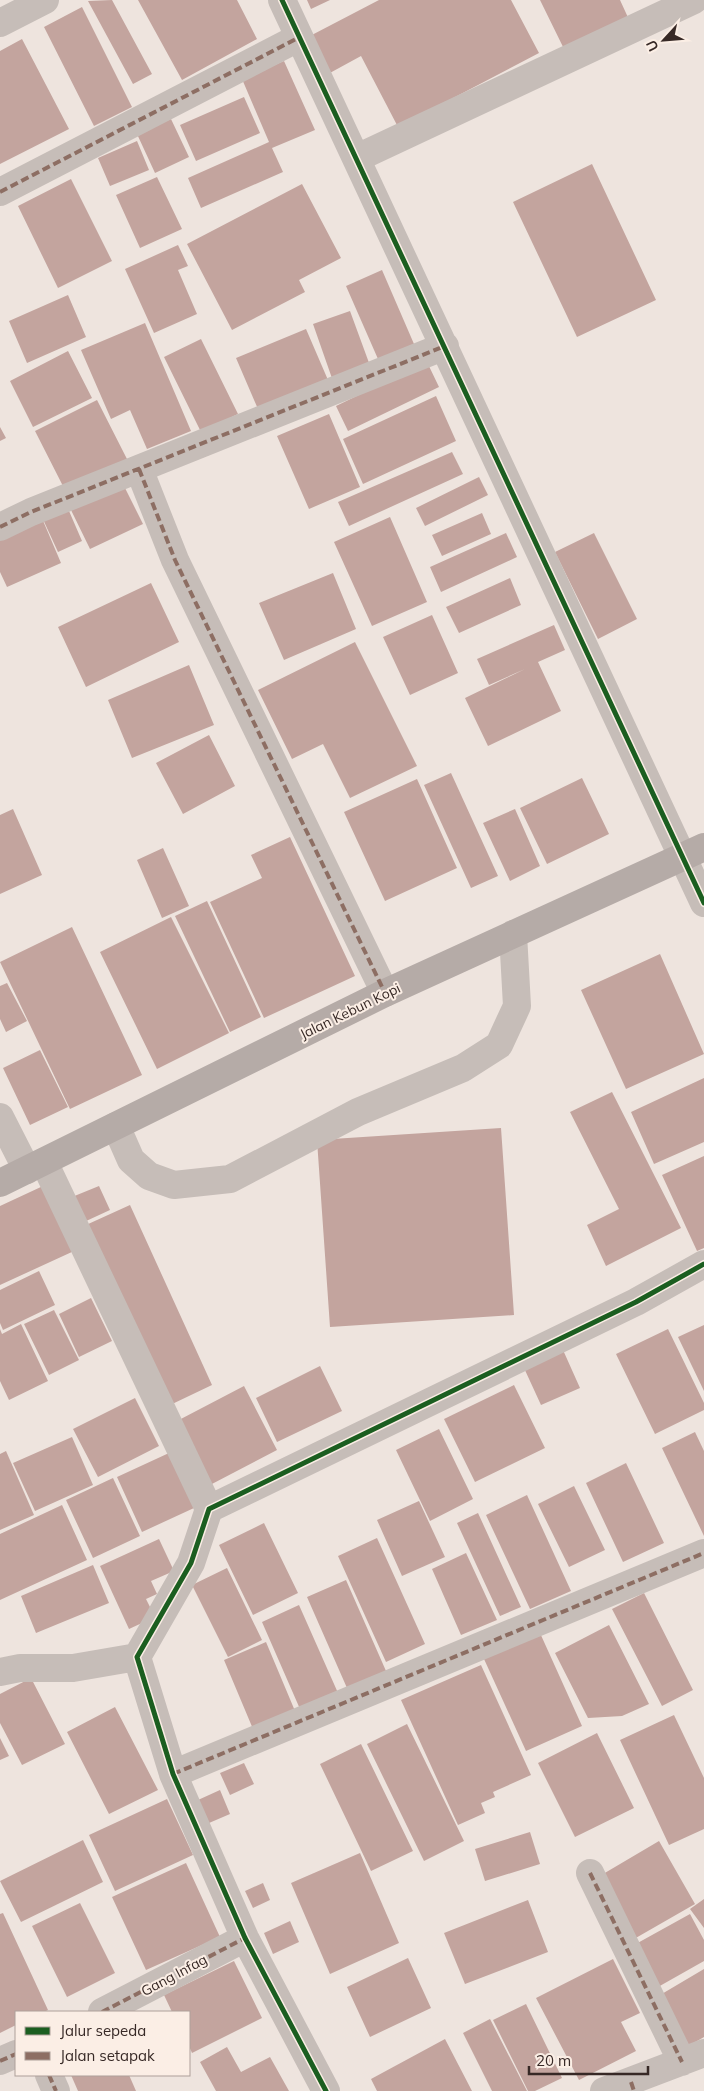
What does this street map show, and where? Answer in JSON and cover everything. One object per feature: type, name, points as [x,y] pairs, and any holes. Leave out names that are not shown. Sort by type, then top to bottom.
[{"type":"main road","name":"Jalan Kebun Kopi","points":[[0,1183],[384,993],[694,852]]},
{"type":"street","points":[[0,23],[45,0]]},
{"type":"street","points":[[282,0],[298,38],[357,158],[445,346],[694,852],[704,903]]},
{"type":"street","points":[[357,158],[694,0]]},
{"type":"street","points":[[0,192],[298,38]]},
{"type":"street","points":[[0,527],[31,512],[445,346]]},
{"type":"street","points":[[139,469],[175,560],[384,993]]},
{"type":"street","points":[[116,1126],[132,1160],[149,1176],[174,1185],[230,1179],[358,1112],[463,1068],[499,1045],[517,1006],[513,934]]},
{"type":"street","points":[[0,1117],[35,1166],[209,1509]]},
{"type":"street","points":[[326,2091],[245,1938],[173,1774],[138,1657],[191,1562],[209,1509],[636,1302],[704,1264]]},
{"type":"street","points":[[173,1774],[704,1553]]},
{"type":"street","points":[[0,1672],[20,1668],[73,1668],[138,1657]]},
{"type":"street","points":[[590,1873],[693,2057],[632,2087],[604,2091]]},
{"type":"street","name":"Gang Infag","points":[[104,2011],[245,1938]]},
{"type":"street","points":[[0,2061],[15,2054]]},
{"type":"street","points":[[49,2076],[56,2091]]},
{"type":"building","points":[[112,0],[152,74],[133,84],[88,1]]},
{"type":"building","points":[[138,0],[237,0],[257,39],[182,80]]},
{"type":"building","points":[[307,0],[330,0],[311,9]]},
{"type":"building","points":[[379,0],[511,0],[539,53],[398,127],[361,56],[328,74],[308,37]]},
{"type":"building","points":[[540,0],[620,0],[631,24],[567,55]]},
{"type":"building","points":[[82,7],[132,107],[94,126],[44,27]]},
{"type":"building","points":[[22,39],[69,129],[0,164],[0,51]]},
{"type":"building","points":[[284,61],[315,130],[272,148],[283,172],[201,208],[188,178],[269,142],[242,79]]},
{"type":"building","points":[[244,97],[260,133],[196,161],[180,125]]},
{"type":"building","points":[[171,119],[189,157],[155,173],[137,134]]},
{"type":"building","points":[[137,141],[149,170],[110,186],[98,158]]},
{"type":"building","points":[[592,164],[656,300],[577,337],[513,202]]},
{"type":"building","points":[[157,177],[182,229],[140,248],[116,195]]},
{"type":"building","points":[[71,179],[112,261],[58,288],[18,206]]},
{"type":"building","points":[[302,184],[341,258],[299,280],[305,292],[232,330],[187,244]]},
{"type":"building","points":[[178,245],[188,266],[178,270],[197,314],[154,333],[125,269]]},
{"type":"building","points":[[382,270],[414,344],[378,359],[346,286]]},
{"type":"building","points":[[68,295],[86,337],[27,363],[9,321]]},
{"type":"building","points":[[350,311],[372,371],[334,384],[313,324]]},
{"type":"building","points":[[145,323],[191,431],[147,449],[130,410],[111,419],[81,350]]},
{"type":"building","points":[[306,329],[331,387],[261,416],[236,358]]},
{"type":"building","points":[[201,339],[238,414],[201,432],[164,357]]},
{"type":"building","points":[[68,351],[92,398],[33,427],[10,381]]},
{"type":"building","points":[[427,362],[439,387],[348,431],[336,406]]},
{"type":"building","points":[[436,396],[456,441],[363,484],[343,439]]},
{"type":"building","points":[[97,400],[128,461],[66,492],[35,431]]},
{"type":"building","points":[[329,414],[360,487],[309,509],[277,436]]},
{"type":"building","points":[[0,427],[6,438],[0,441]]},
{"type":"building","points":[[452,452],[463,474],[349,526],[338,502]]},
{"type":"building","points":[[479,477],[488,495],[425,526],[416,508]]},
{"type":"building","points":[[123,484],[143,524],[90,549],[71,510]]},
{"type":"building","points":[[66,504],[82,541],[58,552],[41,515]]},
{"type":"building","points":[[482,513],[491,534],[442,556],[432,535]]},
{"type":"building","points":[[41,516],[61,563],[7,587],[0,572],[0,534]]},
{"type":"building","points":[[390,517],[427,602],[372,626],[334,542]]},
{"type":"building","points":[[506,533],[517,557],[441,592],[430,567]]},
{"type":"building","points":[[594,533],[637,619],[598,639],[555,552]]},
{"type":"building","points":[[333,573],[356,629],[284,660],[259,603]]},
{"type":"building","points":[[510,578],[521,605],[459,633],[446,607]]},
{"type":"building","points":[[151,583],[179,642],[86,687],[58,627]]},
{"type":"building","points":[[432,615],[458,673],[410,695],[383,637]]},
{"type":"building","points":[[554,625],[565,650],[538,662],[561,711],[488,746],[465,698],[525,669],[489,685],[477,659]]},
{"type":"building","points":[[355,642],[417,766],[350,798],[323,744],[292,759],[258,690]]},
{"type":"building","points":[[189,665],[214,725],[132,758],[108,700]]},
{"type":"building","points":[[209,735],[235,786],[183,814],[156,763]]},
{"type":"building","points":[[451,773],[498,876],[471,888],[424,785]]},
{"type":"building","points":[[582,778],[609,834],[547,864],[520,808]]},
{"type":"building","points":[[417,779],[457,868],[385,901],[344,812]]},
{"type":"building","points":[[13,809],[42,875],[0,894],[0,815]]},
{"type":"building","points":[[515,809],[540,866],[510,881],[483,823]]},
{"type":"building","points":[[290,837],[355,976],[264,1018],[210,902],[262,878],[251,855]]},
{"type":"building","points":[[163,848],[189,906],[162,918],[137,860]]},
{"type":"building","points":[[207,901],[261,1017],[230,1032],[175,916]]},
{"type":"building","points":[[171,917],[229,1033],[157,1069],[100,952]]},
{"type":"building","points":[[72,927],[142,1075],[70,1109],[0,962]]},
{"type":"building","points":[[660,954],[704,1054],[626,1089],[581,990]]},
{"type":"building","points":[[7,983],[27,1021],[6,1032],[0,1019],[0,986]]},
{"type":"building","points":[[40,1050],[68,1107],[30,1125],[3,1068]]},
{"type":"building","points":[[704,1078],[704,1142],[654,1164],[631,1112]]},
{"type":"building","points":[[612,1092],[681,1228],[606,1266],[587,1225],[619,1209],[570,1112]]},
{"type":"building","points":[[501,1128],[514,1315],[330,1327],[317,1140]]},
{"type":"building","points":[[704,1156],[704,1248],[697,1251],[662,1175]]},
{"type":"building","points":[[43,1186],[74,1251],[0,1285],[0,1206]]},
{"type":"building","points":[[99,1186],[110,1210],[84,1222],[72,1197]]},
{"type":"building","points":[[130,1205],[212,1385],[168,1406],[86,1225]]},
{"type":"building","points":[[39,1271],[55,1305],[3,1330],[0,1323],[0,1290]]},
{"type":"building","points":[[91,1298],[112,1341],[79,1357],[59,1314]]},
{"type":"building","points":[[54,1310],[79,1360],[49,1375],[24,1324]]},
{"type":"building","points":[[21,1324],[48,1381],[9,1400],[0,1381],[0,1329],[2,1334]]},
{"type":"building","points":[[704,1325],[704,1391],[678,1337]]},
{"type":"building","points":[[668,1329],[704,1403],[704,1410],[655,1434],[616,1354]]},
{"type":"building","points":[[563,1350],[580,1388],[541,1405],[524,1368]]},
{"type":"building","points":[[320,1366],[342,1411],[277,1442],[256,1398]]},
{"type":"building","points":[[514,1385],[545,1448],[475,1482],[444,1419]]},
{"type":"building","points":[[244,1386],[277,1450],[210,1485],[177,1421]]},
{"type":"building","points":[[135,1398],[159,1446],[98,1477],[73,1429]]},
{"type":"building","points":[[439,1429],[473,1499],[430,1521],[396,1450]]},
{"type":"building","points":[[695,1432],[704,1451],[704,1536],[662,1448]]},
{"type":"building","points":[[72,1437],[93,1485],[35,1511],[13,1463]]},
{"type":"building","points":[[6,1451],[34,1515],[0,1530],[0,1454]]},
{"type":"building","points":[[169,1453],[194,1508],[142,1532],[117,1477]]},
{"type":"building","points":[[626,1463],[664,1543],[623,1562],[586,1483]]},
{"type":"building","points":[[113,1478],[140,1536],[93,1558],[66,1500]]},
{"type":"building","points":[[574,1486],[605,1550],[569,1567],[538,1504]]},
{"type":"building","points":[[527,1495],[571,1591],[530,1609],[486,1515]]},
{"type":"building","points":[[419,1501],[445,1557],[402,1576],[377,1520]]},
{"type":"building","points":[[62,1505],[87,1560],[0,1600],[0,1534]]},
{"type":"building","points":[[478,1513],[521,1607],[500,1616],[457,1523]]},
{"type":"building","points":[[264,1523],[298,1593],[253,1615],[219,1545]]},
{"type":"building","points":[[377,1538],[425,1644],[386,1662],[338,1556]]},
{"type":"building","points":[[159,1539],[174,1571],[151,1581],[157,1594],[146,1599],[155,1617],[129,1629],[100,1566]]},
{"type":"building","points":[[466,1553],[497,1620],[461,1635],[432,1569]]},
{"type":"building","points":[[93,1565],[109,1603],[36,1633],[21,1596]]},
{"type":"building","points":[[227,1568],[262,1640],[228,1657],[192,1585]]},
{"type":"building","points":[[346,1580],[386,1671],[347,1688],[307,1597]]},
{"type":"building","points":[[644,1593],[693,1690],[662,1706],[612,1609]]},
{"type":"building","points":[[299,1605],[338,1693],[300,1709],[262,1622]]},
{"type":"building","points":[[609,1625],[649,1704],[622,1716],[588,1718],[555,1653]]},
{"type":"building","points":[[540,1633],[582,1726],[526,1751],[484,1659]]},
{"type":"building","points":[[266,1642],[295,1711],[253,1729],[224,1660]]},
{"type":"building","points":[[481,1665],[531,1775],[493,1792],[495,1797],[481,1803],[485,1813],[458,1825],[401,1700]]},
{"type":"building","points":[[31,1678],[65,1744],[22,1765],[0,1723],[0,1694]]},
{"type":"building","points":[[115,1707],[158,1790],[109,1814],[67,1732]]},
{"type":"building","points":[[674,1715],[704,1778],[704,1829],[669,1845],[620,1740]]},
{"type":"building","points":[[407,1724],[464,1841],[424,1861],[367,1744]]},
{"type":"building","points":[[597,1733],[634,1808],[575,1837],[538,1763]]},
{"type":"building","points":[[0,1738],[9,1756],[0,1760]]},
{"type":"building","points":[[361,1744],[413,1851],[371,1871],[320,1764]]},
{"type":"building","points":[[244,1763],[254,1784],[230,1795],[220,1773]]},
{"type":"building","points":[[220,1790],[230,1814],[209,1823],[198,1800]]},
{"type":"building","points":[[167,1799],[193,1855],[115,1891],[89,1835]]},
{"type":"building","points":[[530,1832],[540,1864],[485,1881],[475,1849]]},
{"type":"building","points":[[83,1840],[103,1882],[21,1922],[0,1881]]},
{"type":"building","points":[[659,1841],[695,1904],[634,1939],[598,1877]]},
{"type":"building","points":[[360,1853],[399,1943],[330,1974],[291,1883]]},
{"type":"building","points":[[186,1863],[220,1937],[146,1970],[112,1897]]},
{"type":"building","points":[[263,1883],[270,1900],[253,1908],[245,1891]]},
{"type":"building","points":[[704,1899],[704,1928],[690,1909]]},
{"type":"building","points":[[528,1900],[548,1952],[465,1984],[444,1933]]},
{"type":"building","points":[[80,1903],[115,1973],[67,1997],[32,1926]]},
{"type":"building","points":[[3,1913],[48,2010],[15,2011],[15,2026],[0,2033],[0,1914]]},
{"type":"building","points":[[690,1914],[704,1940],[704,1961],[658,1987],[634,1945]]},
{"type":"building","points":[[290,1921],[299,1942],[273,1954],[264,1933]]},
{"type":"building","points":[[408,1958],[431,2008],[370,2037],[347,1987]]},
{"type":"building","points":[[613,1959],[640,2013],[621,2022],[636,2051],[579,2080],[536,1998]]},
{"type":"building","points":[[234,1961],[262,2018],[192,2053],[190,2048],[190,2011],[172,2011],[164,1995]]},
{"type":"building","points":[[704,1969],[704,2037],[685,2048],[655,1998]]},
{"type":"building","points":[[526,2004],[562,2078],[535,2091],[528,2091],[493,2020]]},
{"type":"building","points":[[490,2019],[527,2091],[492,2091],[463,2033]]},
{"type":"building","points":[[445,2039],[472,2091],[377,2091],[371,2079]]},
{"type":"building","points":[[227,2047],[241,2072],[270,2057],[289,2091],[216,2091],[200,2062]]},
{"type":"building","points":[[71,2076],[129,2076],[136,2091],[78,2091]]},
{"type":"marked path","points":[[0,192],[298,38]]},
{"type":"marked path","points":[[0,527],[31,512],[445,346]]},
{"type":"marked path","points":[[139,469],[175,560],[385,993]]},
{"type":"marked path","points":[[173,1774],[704,1553]]},
{"type":"marked path","points":[[590,1873],[682,2062]]},
{"type":"marked path","points":[[104,2011],[245,1938]]},
{"type":"marked path","points":[[0,2061],[15,2054]]},
{"type":"marked path","points":[[49,2076],[56,2091]]},
{"type":"marked path","points":[[631,2082],[634,2091]]},
{"type":"cycle path","points":[[282,0],[704,903]]},
{"type":"cycle path","points":[[326,2091],[245,1938],[173,1774],[137,1657],[191,1563],[209,1509],[636,1302],[704,1264]]}]
